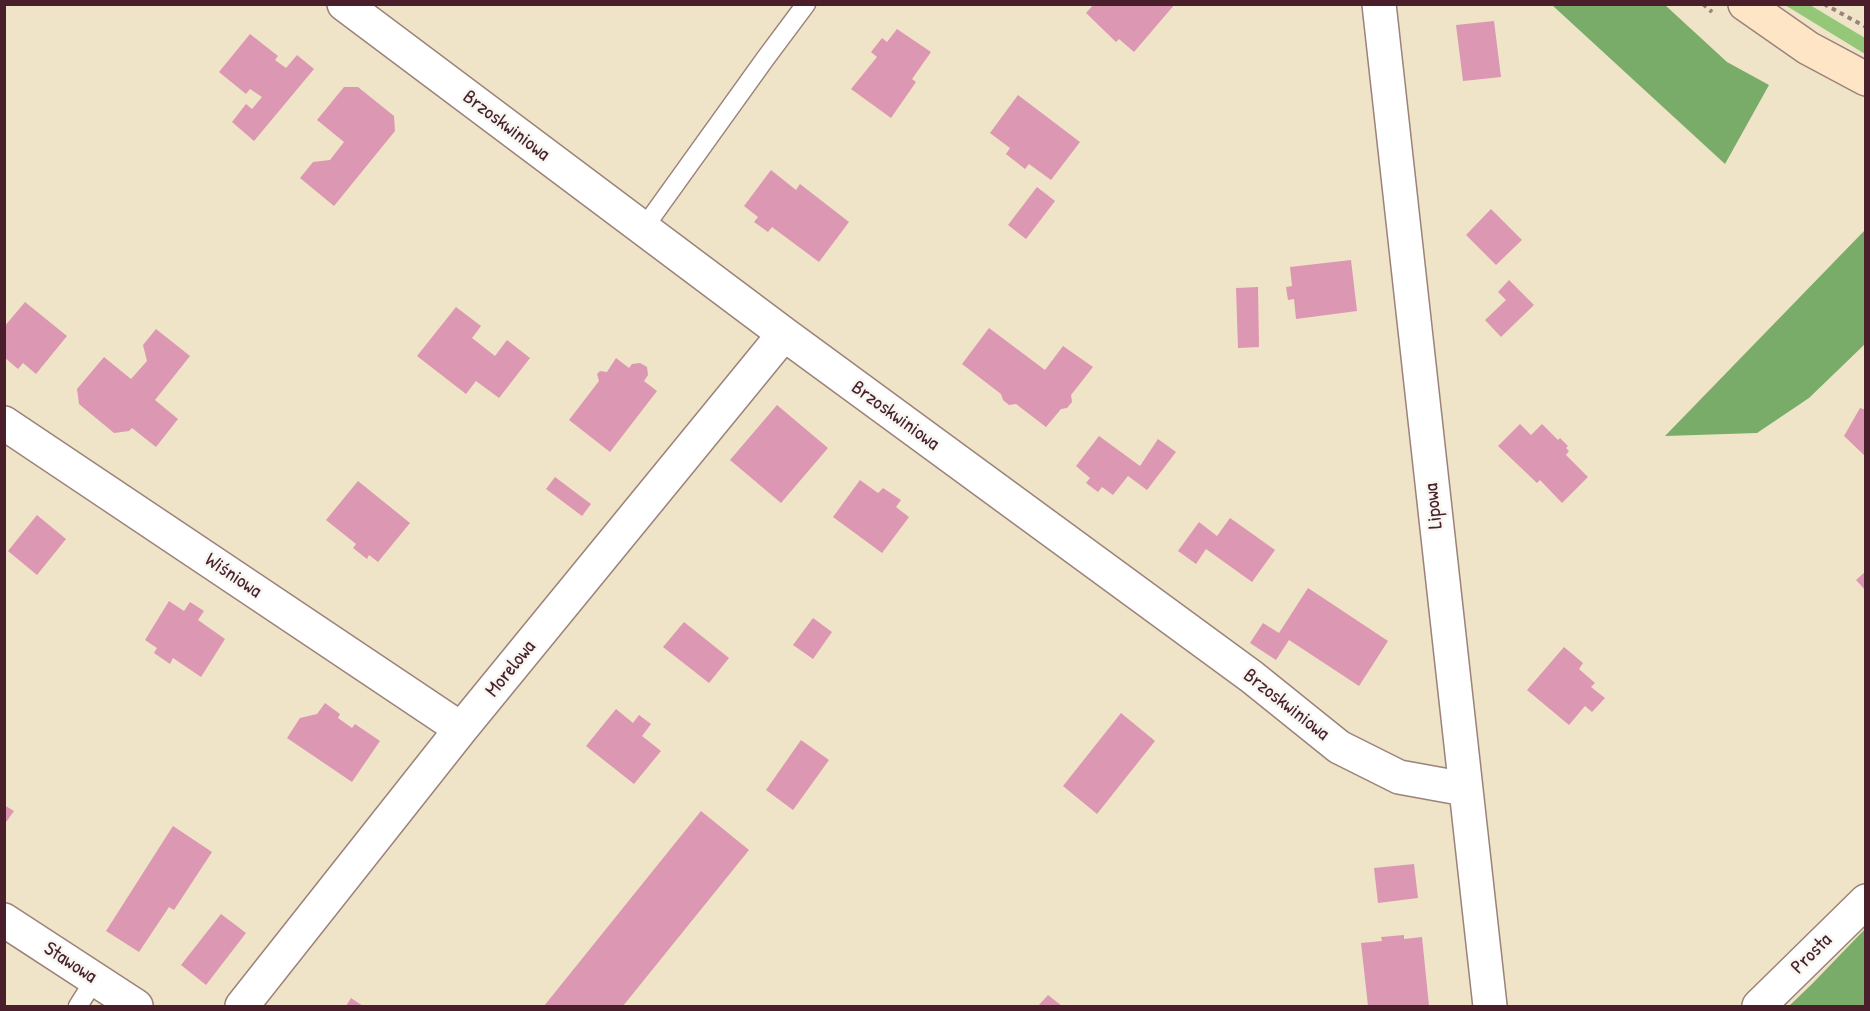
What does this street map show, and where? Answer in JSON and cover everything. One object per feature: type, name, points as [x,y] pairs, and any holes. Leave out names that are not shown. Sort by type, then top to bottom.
[{"type":"main road","points":[[1745,4],[1808,48],[1866,79]]},
{"type":"street","name":"Brzoskwiniowa","points":[[344,4],[784,334],[1252,678],[1340,747],[1399,777],[1466,789]]},
{"type":"street","name":"Lipowa","points":[[1379,4],[1490,1006]]},
{"type":"street","name":"Morelowa","points":[[242,1006],[461,729],[784,334]]},
{"type":"street","name":"Wiśniowa","points":[[4,423],[461,729]]},
{"type":"street","name":"Prosta","points":[[1759,1006],[1866,901]]},
{"type":"street","name":"Stawowa","points":[[4,920],[87,993],[136,1006]]},
{"type":"lane","points":[[643,229],[806,4]]},
{"type":"path","points":[[1824,4],[1866,27]]},
{"type":"green space","points":[[1552,5],[1665,5],[1727,62],[1769,85],[1725,164]]},
{"type":"green space","points":[[1785,5],[1810,5],[1865,38],[1865,54]]},
{"type":"green space","points":[[1865,230],[1865,344],[1809,398],[1757,433],[1665,436]]},
{"type":"green space","points":[[1865,929],[1865,1006],[1789,1006],[1812,984]]},
{"type":"building","points":[[1094,4],[1175,4],[1134,52],[1119,39],[1116,42],[1086,13]]},
{"type":"building","points":[[1494,21],[1501,77],[1463,81],[1456,25]]},
{"type":"building","points":[[897,29],[931,52],[912,79],[916,82],[891,118],[851,89],[877,57],[871,52],[882,38],[887,42]]},
{"type":"building","points":[[250,34],[278,56],[275,60],[286,68],[297,55],[314,69],[254,141],[232,122],[246,104],[252,109],[262,97],[250,89],[246,94],[219,72]]},
{"type":"building","points":[[344,87],[358,87],[394,116],[395,131],[334,206],[300,178],[313,162],[330,160],[344,142],[317,120]]},
{"type":"building","points":[[1018,95],[1080,142],[1051,180],[1029,164],[1025,169],[1006,154],[1010,148],[990,133]]},
{"type":"building","points":[[771,170],[796,190],[800,184],[849,222],[819,262],[772,227],[768,232],[754,222],[758,217],[744,206]]},
{"type":"building","points":[[1037,187],[1055,201],[1026,239],[1008,225]]},
{"type":"building","points":[[1491,209],[1522,240],[1496,265],[1466,235]]},
{"type":"building","points":[[1351,260],[1357,311],[1296,319],[1294,299],[1288,300],[1286,287],[1292,286],[1290,267]]},
{"type":"building","points":[[1509,280],[1534,305],[1501,337],[1485,320],[1506,300],[1498,292]]},
{"type":"building","points":[[1258,287],[1259,347],[1238,348],[1236,288]]},
{"type":"building","points":[[25,302],[67,336],[36,374],[23,363],[18,369],[4,357],[4,327]]},
{"type":"building","points":[[456,307],[481,326],[472,338],[495,356],[507,340],[530,358],[499,398],[476,381],[466,394],[417,356]]},
{"type":"building","points":[[989,328],[1045,370],[1063,346],[1093,367],[1071,395],[1072,402],[1067,408],[1061,409],[1046,427],[1016,404],[1009,405],[1003,400],[1001,394],[962,364]]},
{"type":"building","points":[[156,329],[190,356],[155,400],[178,419],[156,447],[132,428],[129,431],[114,433],[79,404],[77,389],[104,357],[131,379],[147,361],[143,345]]},
{"type":"building","points":[[616,358],[629,368],[632,364],[640,363],[647,367],[648,375],[644,381],[657,391],[610,452],[569,420],[599,381],[597,374],[600,371],[607,372]]},
{"type":"building","points":[[777,405],[828,448],[781,503],[730,460]]},
{"type":"building","points":[[1860,408],[1866,410],[1866,457],[1844,436]]},
{"type":"building","points":[[1520,424],[1531,435],[1542,424],[1558,440],[1560,438],[1568,446],[1566,448],[1569,451],[1566,455],[1588,477],[1562,503],[1540,480],[1537,483],[1498,446]]},
{"type":"building","points":[[1099,436],[1140,466],[1158,439],[1176,452],[1147,490],[1128,476],[1113,495],[1102,487],[1098,492],[1086,483],[1090,478],[1076,466]]},
{"type":"building","points":[[555,477],[591,504],[582,516],[546,489]]},
{"type":"building","points":[[860,480],[878,493],[883,488],[901,500],[896,507],[909,517],[882,553],[833,517]]},
{"type":"building","points":[[358,481],[410,523],[378,562],[369,555],[367,559],[353,548],[356,544],[326,520]]},
{"type":"building","points":[[37,515],[66,539],[37,575],[8,551]]},
{"type":"building","points":[[1230,518],[1275,550],[1252,582],[1206,549],[1196,564],[1178,551],[1199,522],[1217,536]]},
{"type":"building","points":[[1866,571],[1866,591],[1856,580]]},
{"type":"building","points":[[1308,588],[1388,641],[1359,686],[1289,640],[1276,660],[1250,643],[1263,623],[1279,633]]},
{"type":"building","points":[[169,601],[184,611],[190,602],[204,611],[198,620],[225,639],[201,677],[173,658],[170,664],[154,653],[157,648],[145,640]]},
{"type":"building","points":[[813,618],[832,632],[813,659],[793,645]]},
{"type":"building","points":[[684,622],[729,658],[709,683],[663,647]]},
{"type":"building","points":[[1564,647],[1583,663],[1579,669],[1595,683],[1591,687],[1605,698],[1592,712],[1585,706],[1569,725],[1527,690]]},
{"type":"building","points":[[325,703],[340,714],[338,718],[352,728],[355,724],[380,741],[352,782],[287,738],[300,718],[317,714]]},
{"type":"building","points":[[616,709],[633,723],[639,715],[651,724],[642,736],[661,751],[634,784],[586,746]]},
{"type":"building","points":[[1121,713],[1155,741],[1097,814],[1063,786]]},
{"type":"building","points":[[801,740],[829,760],[793,810],[766,790]]},
{"type":"building","points":[[4,805],[14,811],[4,825]]},
{"type":"building","points":[[701,811],[749,850],[623,1006],[544,1006]]},
{"type":"building","points":[[173,826],[212,852],[174,910],[169,907],[139,952],[106,931]]},
{"type":"building","points":[[1414,864],[1418,898],[1378,903],[1374,868]]},
{"type":"building","points":[[221,914],[246,933],[206,985],[181,965]]},
{"type":"building","points":[[1404,935],[1404,939],[1422,937],[1429,1006],[1368,1006],[1361,943],[1382,941],[1381,937]]},
{"type":"building","points":[[1048,995],[1062,1006],[1038,1006]]},
{"type":"building","points":[[351,998],[363,1006],[346,1006]]}]
